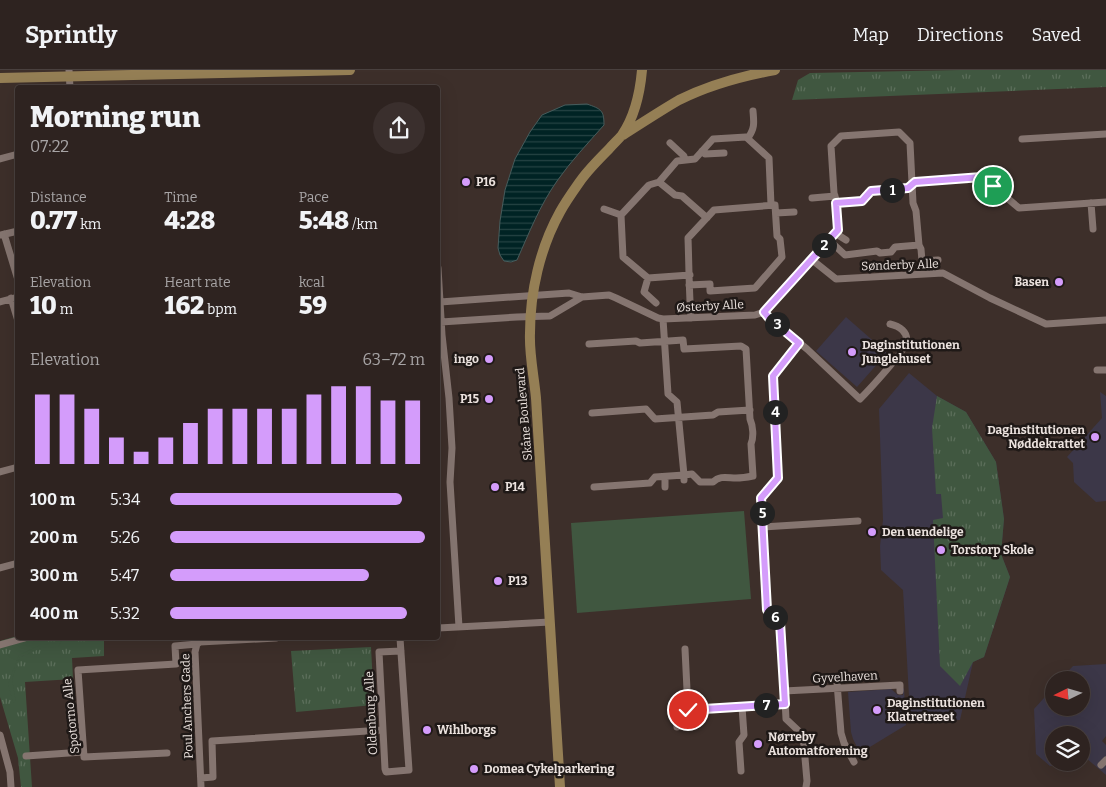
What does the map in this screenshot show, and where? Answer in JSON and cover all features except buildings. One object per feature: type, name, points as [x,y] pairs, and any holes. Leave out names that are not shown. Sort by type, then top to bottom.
[{"type":"street","points":[[0,78],[69,73],[350,70]]},
{"type":"street","name":"Skåne Boulevard","points":[[560,787],[536,398],[530,335],[532,296],[546,243],[560,212],[582,179],[622,135],[635,107],[642,70]]},
{"type":"street","points":[[622,135],[696,92],[732,80],[775,70]]},
{"type":"street","points":[[748,138],[754,128],[753,111]]},
{"type":"street","points":[[890,324],[897,326],[904,332],[906,344],[860,399],[764,312],[838,230],[831,146],[841,136],[899,132],[910,143],[913,203],[916,211],[922,261],[938,260]]},
{"type":"street","points":[[1022,139],[1106,134]]},
{"type":"street","points":[[690,275],[648,278],[623,257],[621,215],[649,185],[659,182],[677,161],[695,159],[713,139],[746,137],[769,158],[771,205]]},
{"type":"street","points":[[670,144],[684,156],[684,160]]},
{"type":"street","points":[[702,151],[705,154],[724,153]]},
{"type":"street","points":[[0,159],[15,155]]},
{"type":"street","points":[[812,198],[862,201],[871,191],[908,188],[915,182],[982,177],[1019,208],[1106,202]]},
{"type":"street","points":[[659,182],[675,196],[682,196],[707,218]]},
{"type":"street","points":[[1091,203],[1093,229]]},
{"type":"street","points":[[690,285],[710,284],[710,291],[755,288],[782,257],[780,239],[777,236],[775,205],[714,210],[688,238],[691,318]]},
{"type":"street","points":[[604,209],[621,215]]},
{"type":"street","points":[[776,213],[794,212]]},
{"type":"street","points":[[15,231],[2,235],[15,272]]},
{"type":"street","points":[[835,233],[846,240]]},
{"type":"street","points":[[829,240],[845,255],[877,251],[880,253],[891,252],[895,248],[919,245]]},
{"type":"street","name":"Sønderby Alle","points":[[811,259],[836,279],[943,273],[990,298],[1046,324],[1106,320]]},
{"type":"street","points":[[648,278],[644,292],[656,303]]},
{"type":"street","name":"Østerby Alle","points":[[440,302],[569,294],[582,297],[609,295],[663,319],[764,312]]},
{"type":"street","name":"Østerby Alle","points":[[441,322],[550,316],[582,297]]},
{"type":"street","points":[[0,302],[14,298]]},
{"type":"street","points":[[440,302],[452,448],[450,482],[458,627]]},
{"type":"street","points":[[663,319],[668,394],[677,402],[684,477]]},
{"type":"street","points":[[589,344],[683,340],[684,349],[741,346],[746,349],[753,439],[751,444],[753,476],[717,478],[713,482],[700,482],[692,474],[684,477],[655,477],[650,484],[594,487]]},
{"type":"street","points":[[799,343],[773,376],[778,478],[761,498],[767,610],[780,622],[786,719],[804,736],[806,787]]},
{"type":"street","points":[[1097,370],[1106,370]]},
{"type":"street","points":[[592,413],[646,410],[656,418],[713,415],[718,412],[750,410]]},
{"type":"street","points":[[0,472],[15,468]]},
{"type":"street","points":[[665,477],[665,487]]},
{"type":"street","points":[[763,526],[858,521]]},
{"type":"street","points":[[0,568],[15,564]]},
{"type":"street","points":[[440,628],[550,622]]},
{"type":"street","points":[[0,645],[18,640]]},
{"type":"street","name":"Poul Anchers Gade","points":[[201,787],[195,652],[197,644],[200,642],[238,640]]},
{"type":"street","name":"Oldenburg Alle","points":[[400,640],[401,651],[409,770],[386,772],[379,652],[401,651]]},
{"type":"street","name":"Spotorno Alle","points":[[167,753],[84,757],[78,670],[176,664],[175,646],[197,644]]},
{"type":"street","points":[[685,649],[688,710]]},
{"type":"street","name":"Gyvelhaven","points":[[784,691],[838,686],[900,685],[900,691]]},
{"type":"street","points":[[838,686],[840,733],[854,762]]},
{"type":"street","points":[[677,727],[676,711],[785,704]]},
{"type":"street","points":[[741,771],[740,742],[744,735],[742,707]]},
{"type":"street","points":[[201,778],[213,777],[212,740],[383,730]]},
{"type":"street","points":[[0,735],[10,772],[11,787]]},
{"type":"street","points":[[26,756],[83,752]]},
{"type":"shaded area","name":"Daginstitutionen Junglehuset","points":[[846,317],[887,353],[857,387],[816,351]]},
{"type":"shaded area","name":"Torstorp Skole","points":[[909,373],[937,396],[966,412],[996,462],[1004,519],[1001,554],[1010,577],[984,657],[973,662],[960,720],[916,722],[910,714],[903,590],[881,570],[880,546],[883,520],[879,409]]},
{"type":"shaded area","name":"Daginstitutionen Nøddekrattet","points":[[1100,392],[1106,396],[1106,501],[1096,502],[1074,482],[1073,463],[1067,457],[1102,418]]},
{"type":"shaded area","points":[[1106,664],[1106,736],[1102,741],[1106,745],[1106,775],[1090,761],[1090,726],[1045,726],[1045,762],[1036,754],[1034,709],[1045,697],[1045,716],[1090,716],[1090,671],[1068,671],[1073,666]]},
{"type":"shaded area","name":"Daginstitutionen Klatretræet","points":[[904,688],[906,725],[860,753],[851,732],[848,692],[891,689],[898,695],[903,695]]},
{"type":"green space","points":[[1106,70],[1106,87],[792,100],[798,80],[810,73]]},
{"type":"green space","points":[[937,396],[966,412],[996,462],[1004,519],[1001,554],[1010,577],[984,657],[973,662],[960,686],[940,666],[933,520],[943,518],[941,494],[936,494],[932,428]]},
{"type":"green space","points":[[744,511],[751,599],[577,613],[571,523]]},
{"type":"green space","points":[[15,637],[15,640],[104,640],[104,656],[72,658],[73,679],[25,682],[32,787],[21,787],[18,758],[0,697],[0,641]]},
{"type":"green space","points":[[58,640],[62,640],[58,647],[42,648],[20,657],[12,679],[16,703],[13,702],[8,684],[19,655],[40,645],[56,643]]},
{"type":"green space","points":[[371,647],[374,705],[296,712],[291,651]]},
{"type":"water","points":[[587,104],[601,111],[604,125],[568,166],[551,190],[535,219],[517,260],[511,262],[504,261],[498,248],[500,221],[505,190],[515,159],[542,115],[565,105]]},
{"type":"place","name":"P16","points":[[466,182]]},
{"type":"place","name":"Basen","points":[[1059,282]]},
{"type":"place","name":"Daginstitutionen Junglehuset","points":[[852,352]]},
{"type":"place","name":"ingo","points":[[489,359]]},
{"type":"place","name":"P15","points":[[489,399]]},
{"type":"place","name":"Daginstitutionen Nøddekrattet","points":[[1095,437]]},
{"type":"place","name":"P14","points":[[495,487]]},
{"type":"place","name":"Den uendelige","points":[[872,532]]},
{"type":"place","name":"Torstorp Skole","points":[[941,550]]},
{"type":"place","name":"P13","points":[[498,581]]},
{"type":"place","name":"Daginstitutionen Klatretræet","points":[[877,710]]},
{"type":"place","name":"Wihlborgs","points":[[427,730]]},
{"type":"place","name":"Nørreby Automatforening","points":[[758,744]]},
{"type":"place","name":"Domea Cykelparkering","points":[[474,769]]},
{"type":"route","points":[[688,710],[785,704],[780,622],[767,610],[761,498],[778,478],[773,376],[799,343],[764,312],[838,230],[836,203],[862,201],[871,191],[908,188],[915,182],[982,177],[993,186]]}]
